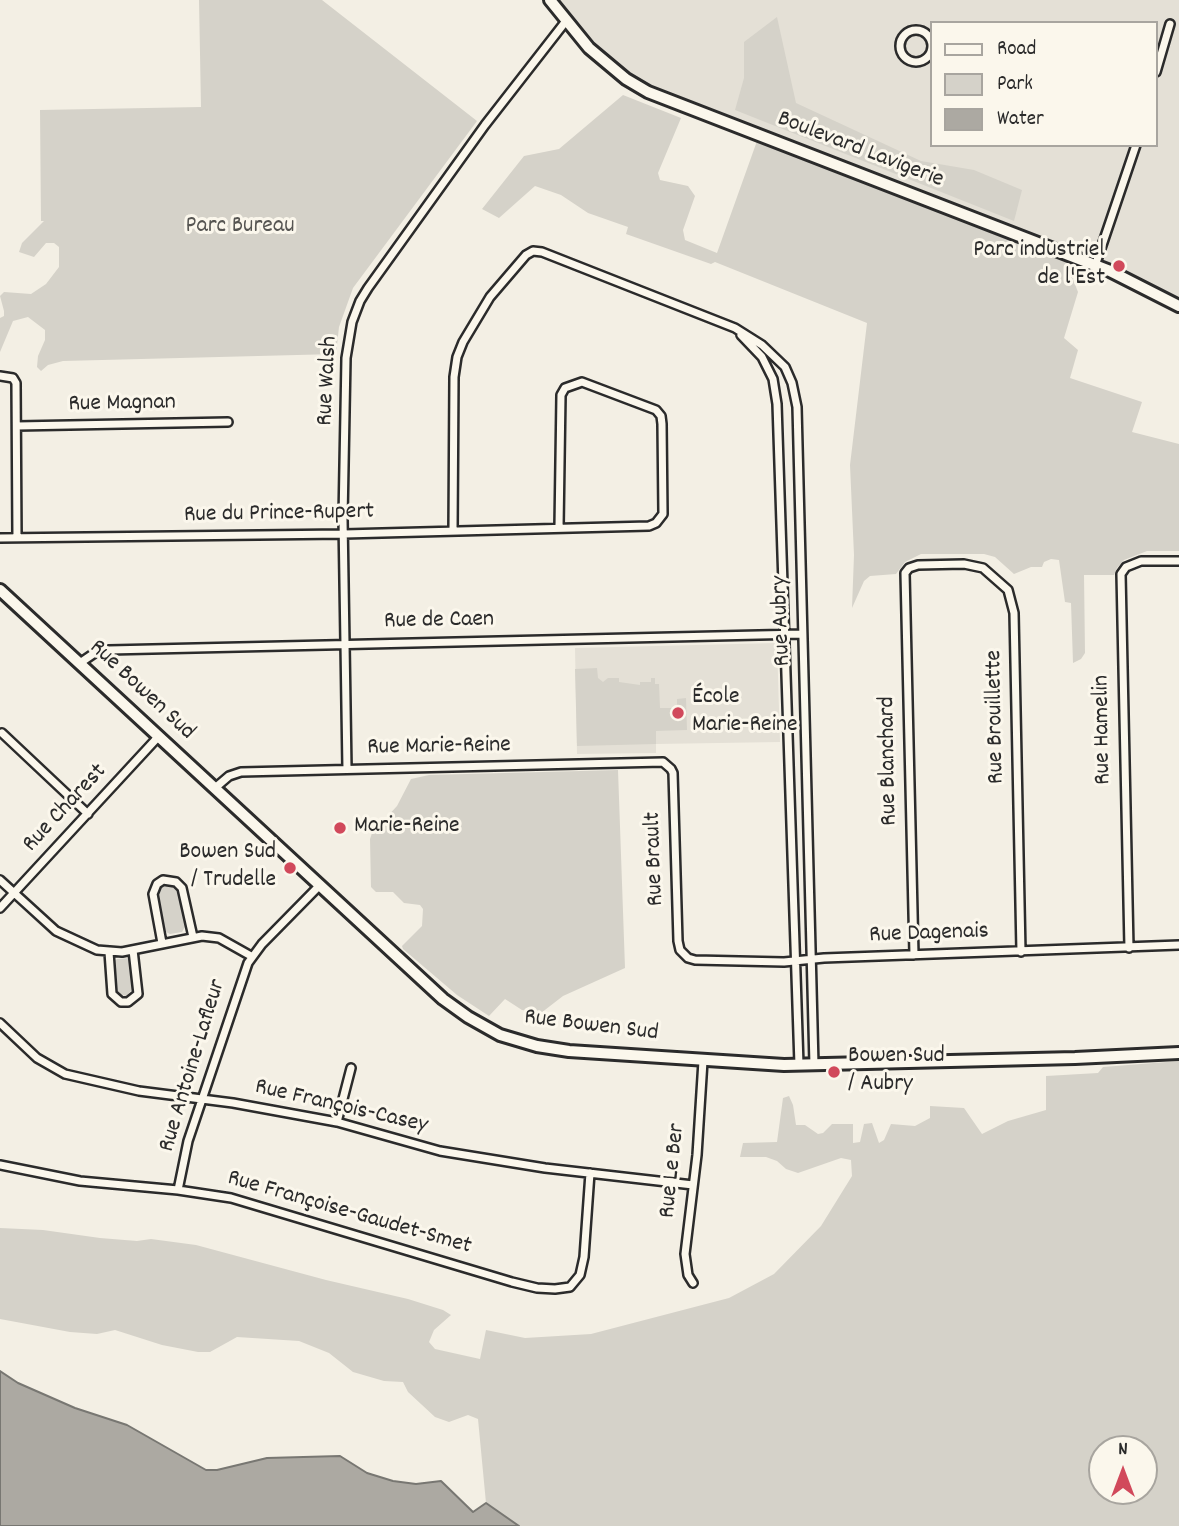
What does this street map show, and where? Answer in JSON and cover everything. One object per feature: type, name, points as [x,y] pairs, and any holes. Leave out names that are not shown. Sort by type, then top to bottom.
[{"type":"street","name":"Boulevard Lavigerie","points":[[550,0],[589,48],[626,79],[648,92],[1095,266],[1134,282],[1179,306]]},
{"type":"street","name":"Rue Walsh","points":[[347,769],[344,644],[346,358],[355,313],[368,288],[485,125],[566,22]]},
{"type":"street","points":[[1158,65],[1170,24]]},
{"type":"street","points":[[930,37],[918,29],[905,33],[899,45],[904,58],[916,63],[930,55]]},
{"type":"street","points":[[1095,266],[1135,147]]},
{"type":"street","name":"Rue Aubry","points":[[453,531],[454,377],[457,357],[489,297],[526,255],[533,251],[542,252],[735,328],[762,345],[785,367],[792,383],[797,407],[814,1065]]},
{"type":"street","name":"Rue Aubry","points":[[735,328],[762,357],[772,379],[777,404],[799,1065]]},
{"type":"street","points":[[0,376],[13,378],[16,383],[17,538]]},
{"type":"street","name":"Rue du Prince-Rupert","points":[[0,538],[344,534],[649,526],[656,523],[663,514],[662,416],[656,410],[582,382],[565,388],[561,395],[559,527]]},
{"type":"street","name":"Rue Magnan","points":[[17,426],[228,422]]},
{"type":"street","name":"Rue Hamelin","points":[[1129,948],[1121,575],[1125,567],[1141,561],[1179,561]]},
{"type":"street","name":"Rue Brouillette","points":[[909,568],[974,566],[993,575],[1008,590],[1014,613],[1021,952]]},
{"type":"street","name":"Rue Blanchard","points":[[909,568],[905,573],[914,955]]},
{"type":"street","name":"Rue Bowen Sud","points":[[0,590],[443,999],[500,1035],[537,1046],[569,1051],[799,1065],[1179,1053]]},
{"type":"street","name":"Rue de Caen","points":[[80,663],[96,652],[109,650],[802,634]]},
{"type":"street","points":[[2,733],[88,814]]},
{"type":"street","name":"Rue Charest","points":[[0,908],[159,736]]},
{"type":"street","name":"Rue Marie-Reine","points":[[215,788],[229,776],[241,772],[648,761],[668,765]]},
{"type":"street","name":"Rue Brault","points":[[668,765],[673,773],[678,941],[682,954]]},
{"type":"street","points":[[0,880],[56,932],[81,945],[108,952],[133,950],[193,937],[219,938],[251,956],[320,885]]},
{"type":"street","points":[[162,943],[153,894],[157,884],[163,880],[176,881],[182,888],[193,937]]},
{"type":"street","name":"Rue Dagenais","points":[[682,954],[695,960],[796,961],[1179,945]]},
{"type":"street","points":[[108,952],[112,994],[121,1002],[128,1002],[138,994],[133,950]]},
{"type":"street","name":"Rue Antoine-Lafleur","points":[[178,1189],[185,1150],[251,956]]},
{"type":"street","name":"Rue François-Casey","points":[[0,1025],[37,1058],[65,1074],[139,1091],[337,1122],[440,1151],[693,1185]]},
{"type":"street","name":"Rue Le Ber","points":[[693,1283],[688,1275],[685,1254],[703,1061]]},
{"type":"street","points":[[337,1122],[351,1068]]},
{"type":"street","name":"Rue Françoise-Gaudet-Smet","points":[[0,1165],[80,1181],[178,1189],[240,1200],[512,1282],[555,1289],[570,1287],[580,1275],[584,1257],[590,1173]]},
{"type":"shaded area","points":[[550,0],[1179,0],[1179,306],[1155,292],[648,92],[589,48]]},
{"type":"shaded area","name":"École Marie-Reine","points":[[777,643],[780,742],[656,744],[656,753],[577,754],[575,648]]},
{"type":"green space","name":"Parc Bureau","points":[[199,0],[322,0],[477,121],[353,288],[339,327],[336,354],[63,361],[48,365],[41,371],[37,367],[38,356],[45,340],[45,330],[28,317],[13,321],[0,352],[0,318],[4,316],[4,311],[0,296],[4,292],[31,294],[46,284],[59,267],[59,247],[54,243],[46,243],[34,257],[19,252],[22,243],[44,221],[41,221],[40,110],[201,107]]},
{"type":"green space","points":[[777,17],[796,103],[921,161],[974,170],[1022,190],[1014,221],[735,110],[744,78],[744,42]]},
{"type":"green space","points":[[623,95],[681,118],[658,173],[660,180],[688,186],[695,196],[683,230],[685,240],[717,253],[757,141],[1065,259],[1078,292],[1064,338],[1078,350],[1070,378],[1142,402],[1132,432],[1179,444],[1179,551],[1147,551],[1124,560],[1114,575],[1084,575],[1085,653],[1081,659],[1073,663],[1071,603],[1065,602],[1059,560],[1051,559],[1044,562],[1042,567],[1031,567],[1014,574],[995,557],[984,554],[921,554],[905,562],[896,574],[870,576],[864,581],[852,608],[854,555],[850,465],[867,323],[715,262],[711,264],[626,234],[628,227],[588,213],[561,195],[535,186],[499,218],[482,209],[524,156],[559,149]]},
{"type":"green space","points":[[597,668],[598,678],[603,682],[608,678],[619,678],[619,682],[640,685],[640,682],[651,682],[651,678],[655,678],[655,684],[659,684],[660,708],[677,708],[677,699],[686,698],[687,730],[656,731],[656,744],[577,746],[575,669]]},
{"type":"green space","points":[[618,770],[625,968],[563,996],[541,1013],[522,1010],[505,999],[489,1016],[457,995],[403,949],[402,946],[422,926],[423,909],[420,905],[404,903],[393,892],[376,892],[371,887],[370,839],[372,833],[397,806],[411,779],[429,775]]},
{"type":"green space","points":[[168,885],[176,888],[179,893],[186,925],[182,932],[170,934],[164,931],[158,896],[160,888]]},
{"type":"green space","points":[[130,958],[133,989],[126,996],[119,994],[116,988],[114,961]]},
{"type":"green space","points":[[1179,1061],[1179,1526],[519,1526],[486,1503],[478,1419],[468,1415],[449,1422],[435,1417],[408,1392],[403,1382],[384,1381],[353,1372],[329,1353],[299,1341],[237,1337],[210,1352],[198,1352],[162,1345],[115,1330],[97,1334],[70,1332],[0,1319],[0,1228],[137,1241],[151,1239],[196,1245],[443,1310],[451,1315],[434,1330],[429,1342],[435,1349],[480,1359],[486,1330],[525,1338],[591,1334],[729,1298],[774,1274],[821,1226],[852,1176],[851,1160],[841,1158],[798,1173],[766,1157],[740,1157],[743,1143],[777,1142],[783,1098],[789,1096],[796,1125],[805,1125],[818,1134],[832,1124],[853,1124],[853,1143],[860,1142],[864,1124],[872,1123],[879,1143],[884,1140],[891,1124],[915,1126],[930,1118],[930,1106],[964,1108],[982,1134],[1008,1121],[1046,1110],[1046,1076],[1098,1073],[1103,1067]]},
{"type":"water","points":[[0,1371],[18,1383],[75,1408],[127,1425],[206,1470],[217,1470],[267,1458],[340,1456],[367,1473],[393,1481],[416,1484],[441,1481],[473,1512],[486,1503],[519,1526],[0,1526]]},
{"type":"place","name":"Parc industriel de l'Est","points":[[1119,266]]},
{"type":"place","name":"École Marie-Reine","points":[[678,713]]},
{"type":"place","name":"Marie-Reine","points":[[340,828]]},
{"type":"place","name":"Bowen Sud / Trudelle","points":[[290,868]]},
{"type":"place","name":"Bowen Sud / Aubry","points":[[834,1072]]}]
